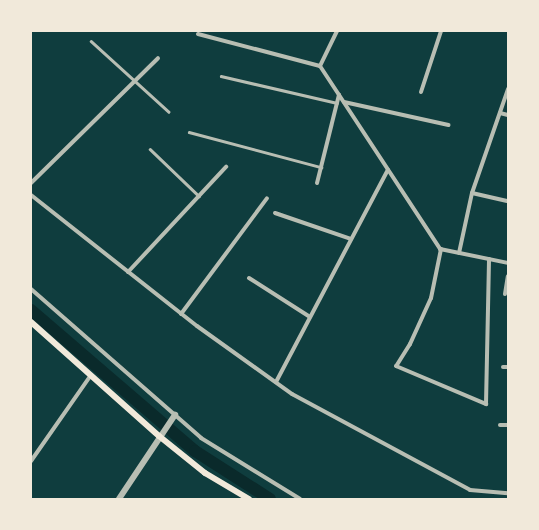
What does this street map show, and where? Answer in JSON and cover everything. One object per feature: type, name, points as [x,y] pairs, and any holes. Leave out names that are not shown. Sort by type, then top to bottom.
[{"type":"main road","points":[[31,322],[159,436],[206,473],[249,499]]},
{"type":"street","points":[[320,66],[337,31]]},
{"type":"street","points":[[421,92],[441,31]]},
{"type":"street","points":[[198,34],[320,66],[441,249],[508,263]]},
{"type":"street","points":[[31,183],[158,58]]},
{"type":"street","points":[[459,253],[472,193],[508,89]]},
{"type":"street","points":[[317,183],[339,96]]},
{"type":"street","points":[[344,102],[449,125]]},
{"type":"street","points":[[500,113],[508,115]]},
{"type":"street","points":[[128,272],[226,167]]},
{"type":"street","points":[[276,382],[388,170]]},
{"type":"street","points":[[472,193],[508,201]]},
{"type":"street","points":[[31,195],[181,314],[299,398],[470,490],[508,493]]},
{"type":"street","points":[[181,314],[267,198]]},
{"type":"street","points":[[275,212],[351,239]]},
{"type":"street","points":[[441,249],[430,298],[410,344],[396,366],[486,404],[489,259]]},
{"type":"street","points":[[505,294],[508,276]]},
{"type":"street","points":[[249,278],[310,317]]},
{"type":"street","points":[[31,289],[200,438],[300,499]]},
{"type":"street","points":[[31,461],[91,375]]},
{"type":"street","points":[[119,499],[159,436],[175,416]]},
{"type":"street","points":[[500,425],[508,425]]},
{"type":"lane","points":[[90,41],[169,112]]},
{"type":"lane","points":[[221,76],[338,103]]},
{"type":"lane","points":[[189,132],[321,167]]},
{"type":"lane","points":[[150,149],[199,196]]},
{"type":"waterway","points":[[31,310],[195,451],[270,499]]}]
